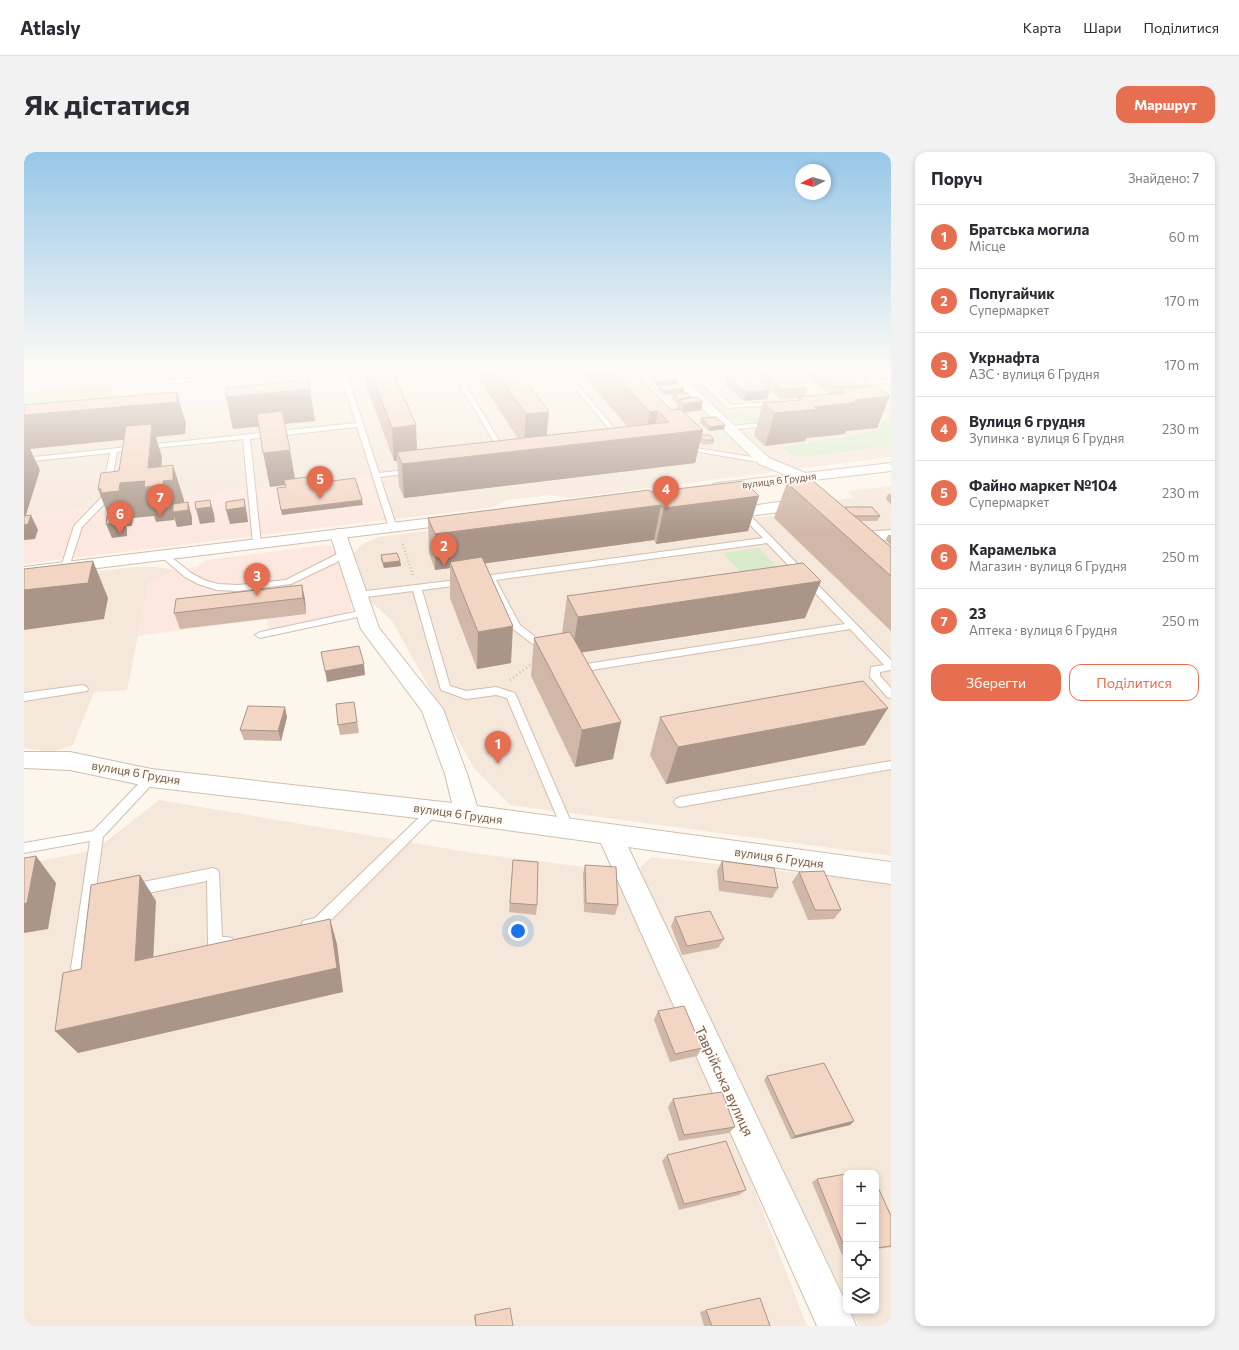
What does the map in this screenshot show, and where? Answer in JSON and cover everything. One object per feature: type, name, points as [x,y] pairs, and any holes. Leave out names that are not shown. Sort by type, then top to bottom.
[{"type":"street","points":[[727,425],[764,461],[803,477]]},
{"type":"street","name":"вулиця 6 Грудня","points":[[742,512],[710,488],[891,467]]},
{"type":"street","points":[[742,512],[796,505],[804,506],[821,520]]},
{"type":"street","points":[[24,572],[472,518]]},
{"type":"street","points":[[338,534],[370,629],[432,709],[456,774],[467,815]]},
{"type":"street","points":[[858,553],[839,536],[891,535]]},
{"type":"street","name":"вулиця 6 Грудня","points":[[24,760],[70,761],[151,778],[434,810],[891,873]]},
{"type":"street","name":"Таврійська вулиця","points":[[610,835],[837,1326]]},
{"type":"lane","points":[[24,460],[360,425],[393,528]]},
{"type":"lane","points":[[487,425],[508,461],[501,462]]},
{"type":"lane","points":[[608,425],[623,443]]},
{"type":"lane","points":[[730,428],[769,425]]},
{"type":"lane","points":[[246,437],[257,544]]},
{"type":"lane","points":[[679,448],[764,461]]},
{"type":"lane","points":[[65,567],[78,526],[105,499],[114,451]]},
{"type":"lane","points":[[376,475],[422,470]]},
{"type":"lane","points":[[742,512],[891,667]]},
{"type":"lane","points":[[260,635],[417,588],[769,540]]},
{"type":"lane","points":[[163,555],[188,576],[200,582],[217,587],[238,588],[288,582],[332,561],[345,552]]},
{"type":"lane","points":[[484,579],[516,627],[552,654]]},
{"type":"lane","points":[[417,588],[445,688],[466,695],[496,691],[512,696],[568,829]]},
{"type":"lane","points":[[570,662],[585,668],[852,626]]},
{"type":"lane","points":[[891,667],[875,670],[875,677],[891,694]]},
{"type":"lane","points":[[24,697],[83,689]]},
{"type":"lane","points":[[680,802],[891,764]]},
{"type":"lane","points":[[24,848],[97,834],[151,778]]},
{"type":"lane","points":[[297,928],[319,923],[434,810]]},
{"type":"lane","points":[[78,968],[97,834]]},
{"type":"lane","points":[[119,893],[213,874],[215,945],[237,941]]},
{"type":"lane","points":[[88,900],[103,896]]},
{"type":"path","points":[[403,544],[417,588]]},
{"type":"path","points":[[496,691],[552,654]]},
{"type":"shaded area","points":[[24,425],[891,425],[891,457],[570,498],[552,495],[506,500],[491,508],[377,521],[383,514],[368,475],[24,516]]},
{"type":"shaded area","points":[[368,475],[383,514],[377,521],[24,564],[24,516]]},
{"type":"shaded area","points":[[891,486],[891,532],[845,535],[809,503],[854,498],[848,491]]},
{"type":"shaded area","points":[[617,507],[746,519],[810,511],[891,587],[891,856],[510,805],[474,768],[392,621],[368,599],[351,556],[361,545],[378,537]]},
{"type":"shaded area","points":[[325,545],[332,546],[343,562],[352,609],[345,614],[269,629],[266,619],[137,636],[149,582],[174,570],[197,567],[206,560]]},
{"type":"shaded area","points":[[133,567],[158,567],[174,570],[149,582],[127,690],[94,692],[73,745],[51,752],[24,748],[24,580]]},
{"type":"shaded area","points":[[159,800],[479,854],[618,871],[707,1067],[807,1326],[24,1326],[24,864],[95,850]]},
{"type":"shaded area","points":[[652,857],[891,883],[891,1326],[859,1326],[853,1314],[879,1314],[879,1170],[843,1170],[843,1294],[647,889],[640,867]]},
{"type":"green space","points":[[879,425],[891,425],[891,446],[804,457],[790,454],[784,449],[786,446],[850,436],[882,428]]},
{"type":"green space","points":[[759,548],[787,578],[750,583],[723,553]]},
{"type":"building","points":[[152,425],[148,468],[173,465],[173,480],[163,481],[163,485],[144,487],[145,481],[120,483],[119,491],[101,493],[101,489],[98,489],[101,473],[119,471],[126,426]]},
{"type":"building","points":[[259,425],[285,425],[290,450],[263,453]]},
{"type":"building","points":[[391,425],[416,425],[392,428]]},
{"type":"building","points":[[644,425],[697,425],[703,430],[402,464],[397,452]]},
{"type":"building","points":[[708,425],[725,425],[710,427]]},
{"type":"building","points":[[702,435],[710,435],[714,440],[704,440],[701,437]]},
{"type":"building","points":[[315,476],[317,483],[355,478],[362,500],[281,510],[277,488],[286,487],[284,480]]},
{"type":"building","points":[[812,480],[891,547],[891,576],[787,483]]},
{"type":"building","points":[[744,481],[759,496],[664,508],[661,505],[435,534],[428,518],[649,490],[651,492]]},
{"type":"building","points":[[244,499],[245,507],[226,510],[226,502]]},
{"type":"building","points":[[210,500],[211,507],[196,509],[195,502]]},
{"type":"building","points":[[188,502],[188,510],[173,512],[173,504]]},
{"type":"building","points":[[845,507],[872,507],[880,516],[855,516]]},
{"type":"building","points":[[31,515],[28,524],[24,525],[24,516]]},
{"type":"building","points":[[122,515],[121,522],[106,524],[107,517]]},
{"type":"building","points":[[397,553],[400,561],[383,563],[381,555]]},
{"type":"building","points":[[482,557],[513,626],[478,632],[450,562]]},
{"type":"building","points":[[93,561],[88,583],[24,590],[24,569]]},
{"type":"building","points":[[803,563],[821,581],[578,617],[567,596]]},
{"type":"building","points":[[302,585],[303,598],[174,613],[176,599]]},
{"type":"building","points":[[570,632],[621,722],[582,730],[534,638]]},
{"type":"building","points":[[359,646],[364,664],[325,671],[321,652]]},
{"type":"building","points":[[863,681],[888,708],[678,747],[660,717]]},
{"type":"building","points":[[354,702],[357,722],[338,725],[336,704]]},
{"type":"building","points":[[248,706],[285,707],[278,731],[240,730]]},
{"type":"building","points":[[36,856],[27,903],[24,904],[24,858]]},
{"type":"building","points":[[513,860],[538,862],[537,905],[510,903]]},
{"type":"building","points":[[722,861],[774,868],[778,888],[724,881]]},
{"type":"building","points":[[585,865],[616,867],[618,905],[586,903]]},
{"type":"building","points":[[824,871],[841,910],[815,910],[799,872]]},
{"type":"building","points":[[140,875],[135,961],[330,919],[337,968],[55,1031],[63,973],[81,969],[91,885]]},
{"type":"building","points":[[710,911],[724,939],[687,946],[675,917]]},
{"type":"building","points":[[684,1006],[702,1048],[675,1054],[658,1011]]},
{"type":"building","points":[[824,1063],[854,1121],[795,1136],[767,1076]]},
{"type":"building","points":[[722,1092],[735,1127],[684,1135],[673,1099]]},
{"type":"building","points":[[726,1141],[746,1190],[684,1204],[667,1155]]},
{"type":"building","points":[[843,1175],[843,1244],[817,1179]]},
{"type":"building","points":[[879,1190],[891,1216],[891,1246],[879,1248]]},
{"type":"building","points":[[760,1298],[770,1326],[712,1326],[706,1310]]},
{"type":"building","points":[[510,1308],[513,1326],[476,1326],[475,1315]]},
{"type":"place","name":"Файно маркет №104","points":[[320,499]]},
{"type":"place","name":"Вулиця 6 грудня","points":[[666,509]]},
{"type":"place","name":"23","points":[[160,517]]},
{"type":"place","name":"Карамелька","points":[[120,534]]},
{"type":"place","name":"Попугайчик","points":[[444,566]]},
{"type":"place","name":"Укрнафта","points":[[257,596]]},
{"type":"place","name":"Братська могила","points":[[498,764]]}]
